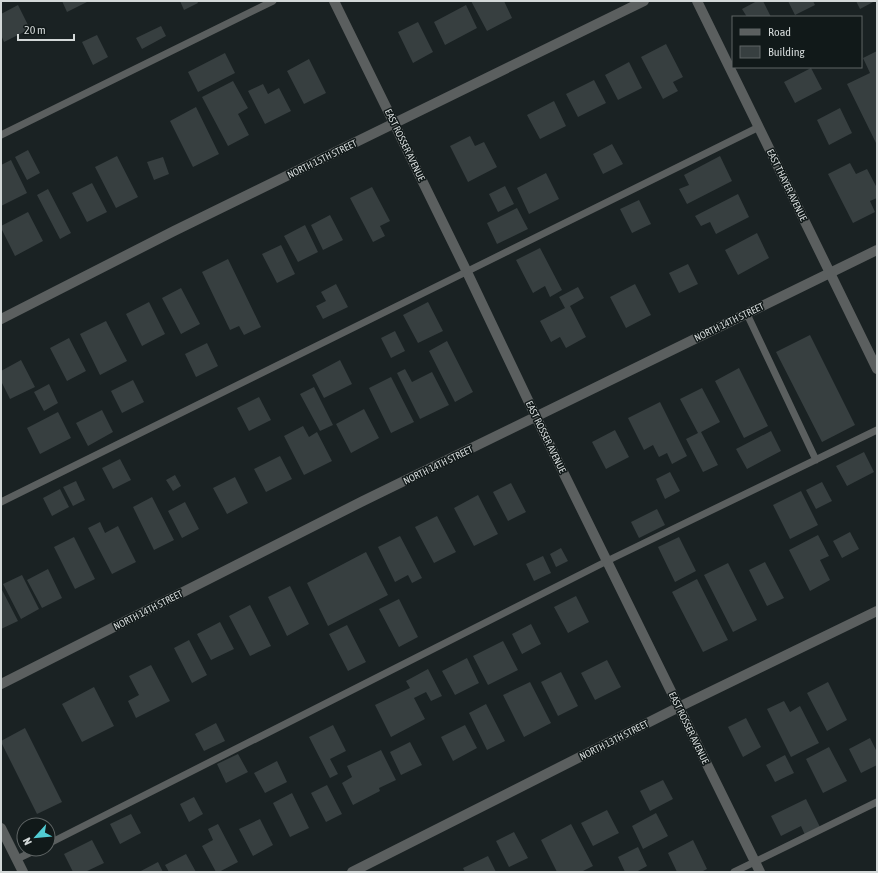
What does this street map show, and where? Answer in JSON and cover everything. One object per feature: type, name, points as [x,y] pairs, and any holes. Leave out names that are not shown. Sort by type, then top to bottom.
[{"type":"street","name":"EAST ROSSER AVENUE","points":[[334,1],[467,272],[536,417],[760,872]]},
{"type":"street","name":"NORTH 15TH STREET","points":[[1,319],[174,231],[644,1]]},
{"type":"street","name":"EAST THAYER AVENUE","points":[[697,1],[877,369]]},
{"type":"street","name":"NORTH 14TH STREET","points":[[1,684],[356,505],[877,250]]},
{"type":"street","name":"NORTH 13TH STREET","points":[[352,872],[679,707],[877,611]]},
{"type":"street","points":[[1,828],[23,872]]},
{"type":"lane","points":[[1,135],[273,1]]},
{"type":"lane","points":[[1,502],[759,128]]},
{"type":"lane","points":[[747,314],[816,460]]},
{"type":"lane","points":[[56,840],[607,561],[877,430]]},
{"type":"lane","points":[[734,872],[877,802]]},
{"type":"lane","points":[[17,860],[23,857]]},
{"type":"building","points":[[62,1],[89,1],[67,12]]},
{"type":"building","points":[[180,1],[197,1],[198,3],[184,10]]},
{"type":"building","points":[[471,1],[504,1],[512,18],[487,31]]},
{"type":"building","points":[[757,1],[763,1],[770,16],[746,16],[742,9]]},
{"type":"building","points":[[788,1],[813,1],[815,5],[795,15]]},
{"type":"building","points":[[856,1],[875,1],[860,9]]},
{"type":"building","points":[[18,5],[30,29],[4,42],[1,35],[1,14]]},
{"type":"building","points":[[466,5],[477,28],[445,45],[434,22]]},
{"type":"building","points":[[418,22],[433,52],[413,63],[398,32]]},
{"type":"building","points":[[161,26],[166,36],[142,49],[136,38]]},
{"type":"building","points":[[97,35],[108,57],[93,65],[82,42]]},
{"type":"building","points":[[666,44],[683,77],[673,82],[678,91],[663,99],[641,57]]},
{"type":"building","points":[[877,51],[877,145],[847,84],[870,73],[863,58]]},
{"type":"building","points":[[225,53],[235,73],[198,92],[188,72]]},
{"type":"building","points":[[309,59],[326,93],[304,104],[287,71]]},
{"type":"building","points":[[629,62],[642,88],[618,100],[605,75]]},
{"type":"building","points":[[811,68],[822,89],[795,103],[784,82]]},
{"type":"building","points":[[594,80],[606,103],[578,117],[566,94]]},
{"type":"building","points":[[233,81],[248,108],[238,114],[249,135],[228,146],[202,97]]},
{"type":"building","points":[[263,84],[268,94],[279,88],[291,111],[265,124],[248,91]]},
{"type":"building","points":[[554,101],[566,126],[540,139],[527,115]]},
{"type":"building","points":[[196,107],[219,154],[193,167],[170,121]]},
{"type":"building","points":[[840,108],[852,133],[829,145],[817,120]]},
{"type":"building","points":[[470,136],[475,146],[484,142],[497,167],[468,182],[450,146]]},
{"type":"building","points":[[612,144],[623,164],[603,174],[593,154]]},
{"type":"building","points":[[28,150],[40,173],[27,180],[15,157]]},
{"type":"building","points":[[117,156],[138,197],[116,208],[95,167]]},
{"type":"building","points":[[720,156],[732,181],[687,204],[679,189],[689,185],[684,175]]},
{"type":"building","points":[[163,157],[169,174],[154,180],[147,162]]},
{"type":"building","points":[[11,160],[27,193],[1,206],[1,165]]},
{"type":"building","points":[[850,163],[856,174],[867,169],[877,188],[877,198],[870,201],[875,212],[853,223],[828,174]]},
{"type":"building","points":[[546,173],[559,199],[529,214],[517,188]]},
{"type":"building","points":[[92,183],[107,212],[87,222],[72,193]]},
{"type":"building","points":[[505,186],[514,204],[498,212],[489,194]]},
{"type":"building","points":[[372,187],[390,221],[380,226],[385,236],[373,242],[350,198]]},
{"type":"building","points":[[48,189],[71,233],[60,239],[37,195]]},
{"type":"building","points":[[738,194],[749,217],[716,234],[710,222],[701,226],[695,216]]},
{"type":"building","points":[[639,200],[651,224],[632,233],[620,209]]},
{"type":"building","points":[[517,208],[528,229],[497,244],[487,223]]},
{"type":"building","points":[[28,212],[43,241],[15,256],[1,226]]},
{"type":"building","points":[[330,215],[343,240],[323,250],[311,225]]},
{"type":"building","points":[[305,225],[318,252],[298,262],[284,236]]},
{"type":"building","points":[[757,233],[769,258],[738,275],[725,250]]},
{"type":"building","points":[[281,245],[295,274],[277,283],[262,254]]},
{"type":"building","points":[[540,248],[562,290],[550,297],[545,286],[533,293],[516,260]]},
{"type":"building","points":[[228,259],[261,327],[244,335],[239,326],[230,330],[202,272]]},
{"type":"building","points":[[688,264],[698,284],[679,293],[669,273]]},
{"type":"building","points":[[336,284],[348,307],[323,319],[316,306],[326,301],[321,292]]},
{"type":"building","points":[[635,284],[651,315],[626,328],[610,297]]},
{"type":"building","points":[[578,287],[584,298],[570,306],[586,337],[566,348],[560,337],[551,342],[540,321],[565,308],[559,297]]},
{"type":"building","points":[[181,288],[200,324],[181,334],[162,298]]},
{"type":"building","points":[[149,302],[165,334],[142,346],[126,314]]},
{"type":"building","points":[[428,302],[443,331],[418,343],[403,315]]},
{"type":"building","points":[[106,321],[127,361],[100,375],[80,334]]},
{"type":"building","points":[[395,331],[405,351],[391,358],[381,338]]},
{"type":"building","points":[[810,335],[855,425],[822,442],[776,352]]},
{"type":"building","points":[[69,338],[86,371],[67,381],[50,348]]},
{"type":"building","points":[[447,341],[473,392],[455,402],[429,351]]},
{"type":"building","points":[[207,343],[218,366],[196,377],[185,354]]},
{"type":"building","points":[[21,360],[35,387],[10,399],[1,381],[1,371]]},
{"type":"building","points":[[340,360],[352,384],[324,398],[312,375]]},
{"type":"building","points":[[739,368],[768,426],[744,438],[715,381]]},
{"type":"building","points":[[405,369],[412,382],[432,372],[449,405],[420,419],[397,373]]},
{"type":"building","points":[[391,377],[414,422],[391,433],[369,388]]},
{"type":"building","points":[[133,380],[144,402],[122,413],[111,391]]},
{"type":"building","points":[[49,384],[58,403],[44,411],[34,392]]},
{"type":"building","points":[[314,387],[333,425],[320,431],[300,394]]},
{"type":"building","points":[[702,388],[720,422],[701,432],[718,465],[703,472],[686,439],[698,433],[680,399]]},
{"type":"building","points":[[259,397],[271,420],[249,431],[237,408]]},
{"type":"building","points":[[660,402],[687,456],[672,464],[667,453],[659,457],[653,445],[644,450],[628,418]]},
{"type":"building","points":[[364,409],[379,438],[351,453],[336,424]]},
{"type":"building","points":[[102,410],[113,432],[88,446],[76,423]]},
{"type":"building","points":[[58,412],[71,438],[40,454],[27,428]]},
{"type":"building","points":[[303,426],[309,437],[317,432],[332,461],[304,475],[284,436]]},
{"type":"building","points":[[615,430],[629,457],[606,469],[592,442]]},
{"type":"building","points":[[771,431],[781,451],[747,469],[736,449]]},
{"type":"building","points":[[864,452],[874,472],[847,486],[836,466]]},
{"type":"building","points":[[280,456],[292,479],[266,492],[254,469]]},
{"type":"building","points":[[120,459],[131,480],[113,489],[102,468]]},
{"type":"building","points":[[670,472],[680,491],[665,499],[656,479]]},
{"type":"building","points":[[175,475],[181,486],[173,491],[166,480]]},
{"type":"building","points":[[235,477],[248,503],[227,514],[213,488]]},
{"type":"building","points":[[76,481],[85,500],[73,506],[63,487]]},
{"type":"building","points":[[822,482],[832,501],[816,509],[806,490]]},
{"type":"building","points":[[511,483],[526,512],[508,521],[493,492]]},
{"type":"building","points":[[60,489],[69,507],[52,516],[43,498]]},
{"type":"building","points":[[801,491],[818,525],[790,539],[773,505]]},
{"type":"building","points":[[478,495],[498,534],[474,546],[454,508]]},
{"type":"building","points":[[152,497],[174,540],[154,550],[133,507]]},
{"type":"building","points":[[185,502],[199,529],[182,538],[168,511]]},
{"type":"building","points":[[657,509],[665,525],[639,538],[631,522]]},
{"type":"building","points":[[437,516],[456,552],[434,563],[415,527]]},
{"type":"building","points":[[100,522],[105,533],[118,526],[136,562],[112,574],[88,528]]},
{"type":"building","points":[[850,532],[859,549],[842,558],[833,541]]},
{"type":"building","points":[[818,535],[829,556],[820,560],[830,580],[810,591],[789,550]]},
{"type":"building","points":[[400,536],[422,578],[412,583],[408,575],[395,582],[378,547]]},
{"type":"building","points":[[74,537],[95,579],[75,589],[54,547]]},
{"type":"building","points":[[679,537],[696,571],[675,582],[658,547]]},
{"type":"building","points":[[561,548],[568,561],[556,567],[550,554]]},
{"type":"building","points":[[366,552],[388,595],[328,626],[307,583]]},
{"type":"building","points":[[543,556],[551,573],[534,581],[526,564]]},
{"type":"building","points":[[765,562],[784,598],[767,606],[749,570]]},
{"type":"building","points":[[728,563],[757,620],[733,632],[704,575]]},
{"type":"building","points":[[48,569],[62,598],[42,608],[27,580]]},
{"type":"building","points":[[22,575],[39,609],[21,619],[3,584]]},
{"type":"building","points":[[697,579],[728,640],[703,652],[672,592]]},
{"type":"building","points":[[290,586],[309,624],[287,636],[268,597]]},
{"type":"building","points":[[1,588],[18,621],[1,629]]},
{"type":"building","points":[[576,596],[589,622],[568,633],[554,607]]},
{"type":"building","points":[[399,599],[418,637],[399,647],[379,609]]},
{"type":"building","points":[[250,605],[271,646],[250,656],[229,616]]},
{"type":"building","points":[[220,622],[234,649],[211,660],[197,634]]},
{"type":"building","points":[[531,624],[541,644],[522,654],[512,634]]},
{"type":"building","points":[[347,625],[366,662],[348,671],[329,634]]},
{"type":"building","points":[[189,640],[207,675],[192,683],[174,648]]},
{"type":"building","points":[[503,641],[518,670],[488,685],[473,656]]},
{"type":"building","points":[[467,658],[479,683],[455,695],[442,671]]},
{"type":"building","points":[[607,660],[621,687],[595,700],[581,673]]},
{"type":"building","points":[[151,665],[170,701],[136,718],[128,701],[139,695],[129,676]]},
{"type":"building","points":[[428,669],[442,696],[431,701],[426,692],[414,698],[425,719],[391,737],[375,705],[410,688],[406,681]]},
{"type":"building","points":[[561,672],[578,706],[558,716],[541,682]]},
{"type":"building","points":[[530,682],[551,723],[524,737],[503,695]]},
{"type":"building","points":[[828,682],[847,720],[827,731],[807,693]]},
{"type":"building","points":[[94,687],[114,726],[82,742],[62,704]]},
{"type":"building","points":[[784,701],[790,712],[800,706],[819,743],[791,757],[767,709]]},
{"type":"building","points":[[486,704],[505,741],[487,750],[469,713]]},
{"type":"building","points":[[746,718],[761,747],[743,757],[728,727]]},
{"type":"building","points":[[216,723],[225,741],[204,751],[195,734]]},
{"type":"building","points":[[333,725],[346,751],[330,759],[338,774],[330,778],[309,737]]},
{"type":"building","points":[[465,725],[477,748],[453,761],[441,737]]},
{"type":"building","points":[[25,728],[62,802],[37,814],[1,742]]},
{"type":"building","points":[[870,738],[877,752],[877,765],[861,773],[849,749]]},
{"type":"building","points":[[410,742],[422,765],[401,775],[390,752]]},
{"type":"building","points":[[829,747],[847,781],[823,793],[806,759]]},
{"type":"building","points":[[381,750],[396,780],[379,788],[380,791],[353,805],[342,783],[352,777],[347,766]]},
{"type":"building","points":[[238,754],[248,772],[226,783],[217,764]]},
{"type":"building","points":[[785,755],[794,773],[775,782],[766,765]]},
{"type":"building","points":[[277,761],[287,782],[265,793],[254,773]]},
{"type":"building","points":[[663,780],[673,799],[650,811],[640,791]]},
{"type":"building","points":[[327,785],[342,814],[326,822],[311,793]]},
{"type":"building","points":[[292,793],[309,828],[290,837],[273,803]]},
{"type":"building","points":[[194,797],[203,814],[189,822],[180,804]]},
{"type":"building","points":[[806,799],[820,827],[805,835],[801,826],[781,836],[771,816]]},
{"type":"building","points":[[607,810],[619,833],[593,846],[581,823]]},
{"type":"building","points":[[656,813],[668,836],[643,849],[632,826]]},
{"type":"building","points":[[131,814],[141,833],[120,844],[110,824]]},
{"type":"building","points":[[260,819],[273,845],[253,856],[239,829]]},
{"type":"building","points":[[218,824],[238,862],[219,872],[216,872],[202,846],[213,840],[208,829]]},
{"type":"building","points":[[571,824],[593,866],[581,872],[557,872],[541,840]]},
{"type":"building","points":[[514,832],[528,858],[509,867],[496,841]]},
{"type":"building","points":[[92,840],[104,863],[85,872],[73,872],[64,854]]},
{"type":"building","points":[[693,840],[707,869],[701,872],[677,872],[668,853]]},
{"type":"building","points":[[638,847],[647,866],[636,872],[625,872],[618,857]]},
{"type":"building","points":[[186,854],[196,872],[169,872],[165,865]]},
{"type":"building","points":[[488,856],[496,872],[465,872],[463,868]]},
{"type":"building","points":[[158,862],[163,872],[139,872]]}]
